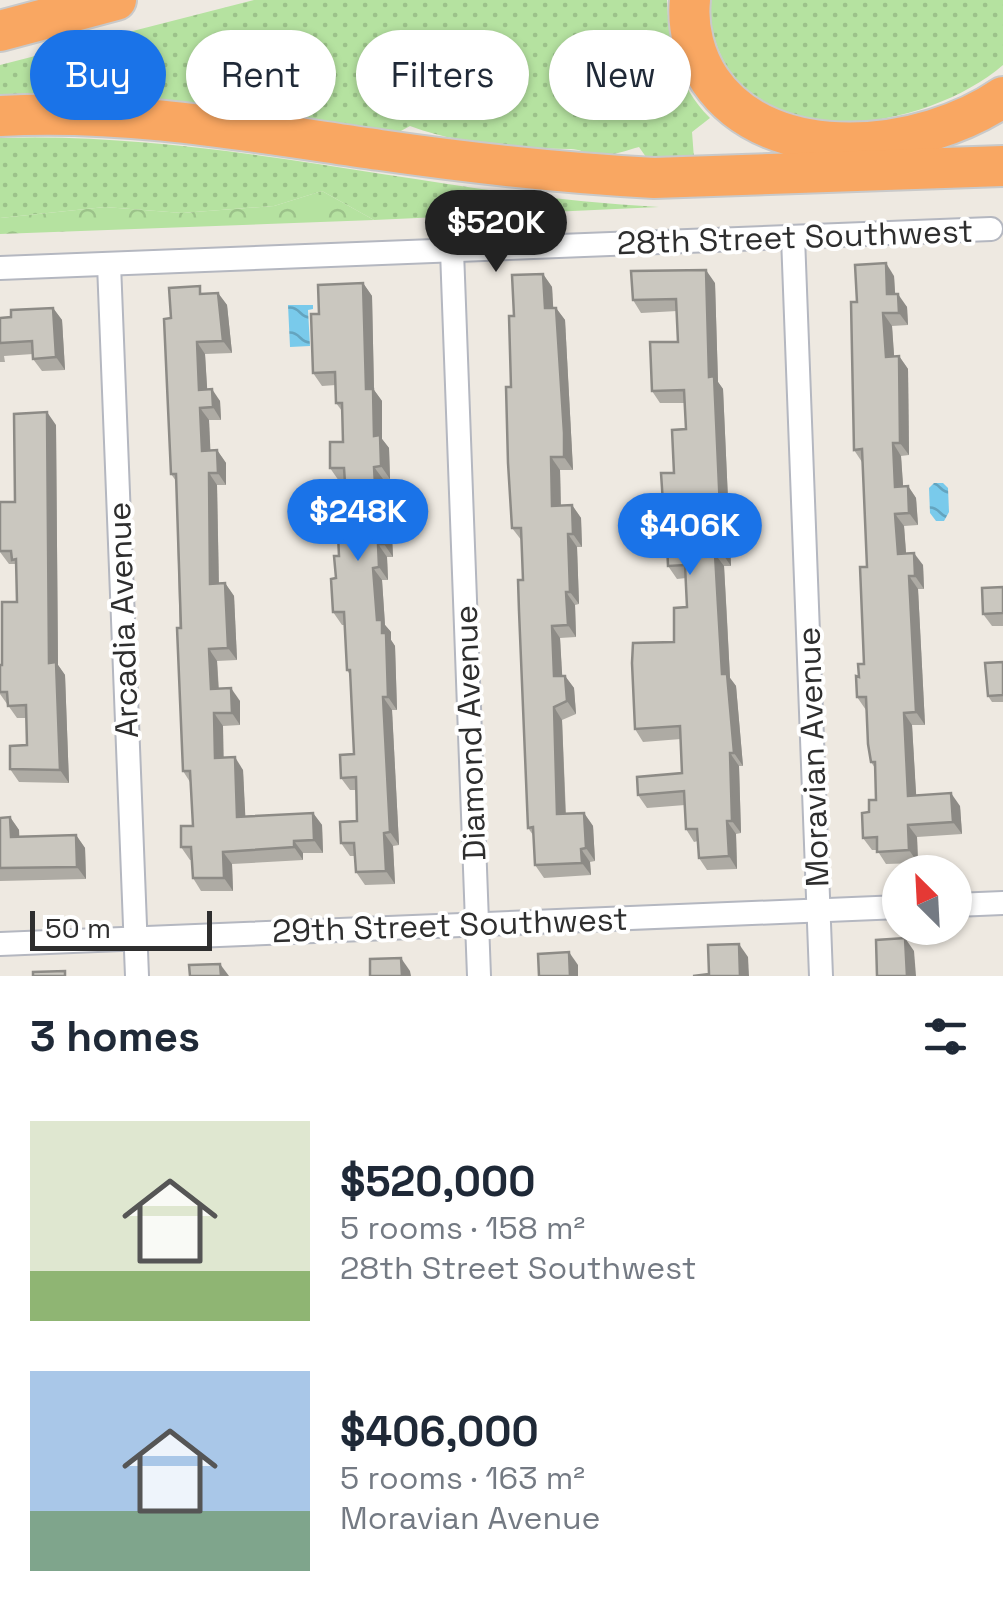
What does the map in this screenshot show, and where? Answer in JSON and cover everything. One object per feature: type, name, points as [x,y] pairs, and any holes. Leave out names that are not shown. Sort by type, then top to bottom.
[{"type":"highway","points":[[0,31],[116,0]]},
{"type":"highway","points":[[690,0],[693,42],[716,88],[734,107],[760,123],[788,133],[824,140],[886,141],[952,125],[1003,97]]},
{"type":"highway","points":[[0,116],[111,115],[200,123],[384,151],[654,178],[1003,166]]},
{"type":"street","name":"28th Street Southwest","points":[[0,268],[990,230]]},
{"type":"street","name":"Moravian Avenue","points":[[793,237],[822,976]]},
{"type":"street","name":"Diamond Avenue","points":[[452,250],[479,976]]},
{"type":"street","name":"Arcadia Avenue","points":[[109,264],[137,976]]},
{"type":"street","points":[[972,904],[1003,903]]},
{"type":"street","name":"29th Street Southwest","points":[[0,944],[882,908]]},
{"type":"green space","points":[[254,0],[667,0],[670,30],[549,30],[549,120],[691,120],[691,93],[710,118],[692,132],[694,158],[646,157],[639,147],[599,156],[574,149],[469,141],[410,126],[399,132],[296,120],[336,120],[336,30],[186,30],[186,107],[166,106],[166,30],[137,30]]},
{"type":"green space","points":[[710,0],[1003,0],[1003,65],[941,102],[903,114],[864,121],[824,122],[788,115],[756,99],[731,73],[714,38]]},
{"type":"green space","points":[[30,57],[30,102],[0,101],[0,65]]},
{"type":"green space","points":[[0,138],[166,144],[494,191],[659,207],[374,220],[322,191],[274,206],[182,213],[105,207],[0,218]]},
{"type":"green space","points":[[322,191],[374,220],[0,234],[0,218],[105,207],[182,213],[274,206]]},
{"type":"water","points":[[288,305],[313,305],[308,310],[310,346],[290,347]]},
{"type":"water","points":[[934,483],[943,483],[948,488],[949,512],[944,521],[936,521],[930,513],[929,488]]},
{"type":"building","points":[[886,263],[887,294],[898,294],[899,313],[883,313],[886,357],[899,356],[900,443],[893,443],[895,487],[908,486],[909,513],[895,514],[898,554],[914,553],[915,576],[909,576],[916,712],[904,713],[908,796],[951,793],[953,822],[908,825],[909,850],[877,852],[877,837],[863,838],[862,813],[869,812],[869,800],[876,800],[866,697],[857,697],[858,664],[864,664],[860,567],[867,567],[862,449],[854,450],[851,302],[857,302],[855,265]]},
{"type":"building","points":[[706,270],[709,377],[714,376],[722,553],[715,554],[718,606],[722,674],[727,674],[734,753],[730,753],[729,856],[699,858],[697,829],[686,829],[684,791],[638,795],[637,777],[682,773],[680,726],[635,729],[632,663],[633,643],[674,642],[674,608],[687,607],[685,565],[668,566],[667,544],[675,544],[673,502],[663,503],[661,473],[674,473],[672,430],[686,429],[684,390],[652,391],[650,342],[678,342],[676,299],[633,300],[631,271]]},
{"type":"building","points":[[543,274],[545,308],[556,308],[564,433],[564,457],[551,457],[552,506],[572,505],[573,534],[568,534],[568,625],[552,626],[554,676],[565,676],[567,701],[554,707],[557,814],[584,813],[586,848],[581,849],[582,863],[535,865],[533,827],[528,828],[518,580],[523,580],[521,528],[512,528],[506,387],[511,387],[512,275]]},
{"type":"building","points":[[363,283],[366,389],[373,389],[374,436],[380,435],[381,466],[374,467],[376,503],[382,503],[384,544],[378,544],[379,567],[373,568],[377,620],[382,620],[382,633],[386,633],[388,697],[383,697],[390,832],[384,833],[386,871],[356,872],[354,843],[341,843],[340,822],[357,821],[356,777],[341,778],[340,755],[354,754],[350,670],[344,612],[333,612],[331,579],[336,578],[334,556],[339,556],[337,514],[347,513],[344,468],[330,468],[330,442],[343,442],[342,403],[336,403],[335,372],[313,373],[311,314],[319,314],[318,285]]},
{"type":"building","points":[[200,286],[200,294],[218,293],[223,341],[197,342],[199,390],[212,389],[213,407],[200,408],[202,451],[217,450],[218,473],[209,473],[210,584],[225,583],[228,648],[209,649],[211,689],[231,688],[232,713],[214,713],[215,758],[235,757],[237,817],[313,813],[314,840],[294,841],[294,847],[223,852],[224,878],[193,878],[191,847],[181,847],[181,826],[193,826],[190,771],[183,771],[176,474],[171,474],[164,319],[171,318],[169,288]]},
{"type":"building","points":[[53,308],[56,357],[33,359],[32,341],[0,343],[0,318],[11,317],[11,310]]},
{"type":"building","points":[[47,412],[49,663],[56,662],[60,770],[10,769],[10,746],[27,745],[26,705],[8,706],[7,692],[0,692],[2,602],[17,602],[16,559],[12,560],[11,551],[0,551],[0,502],[15,502],[14,414]]},
{"type":"building","points":[[1003,587],[1003,613],[983,614],[982,588]]},
{"type":"building","points":[[1003,662],[1003,695],[988,696],[985,663]]},
{"type":"building","points":[[10,817],[11,837],[76,835],[77,867],[0,868],[0,818]]},
{"type":"building","points":[[876,940],[882,940],[882,945],[905,945],[907,976],[877,976]]},
{"type":"building","points":[[739,944],[740,976],[693,976],[709,974],[708,945]]},
{"type":"building","points":[[569,952],[570,976],[539,976],[538,954]]},
{"type":"building","points":[[401,958],[402,976],[370,976],[370,959]]},
{"type":"building","points":[[220,964],[221,976],[190,976],[189,965]]},
{"type":"building","points":[[65,971],[65,976],[33,976],[33,972]]}]
